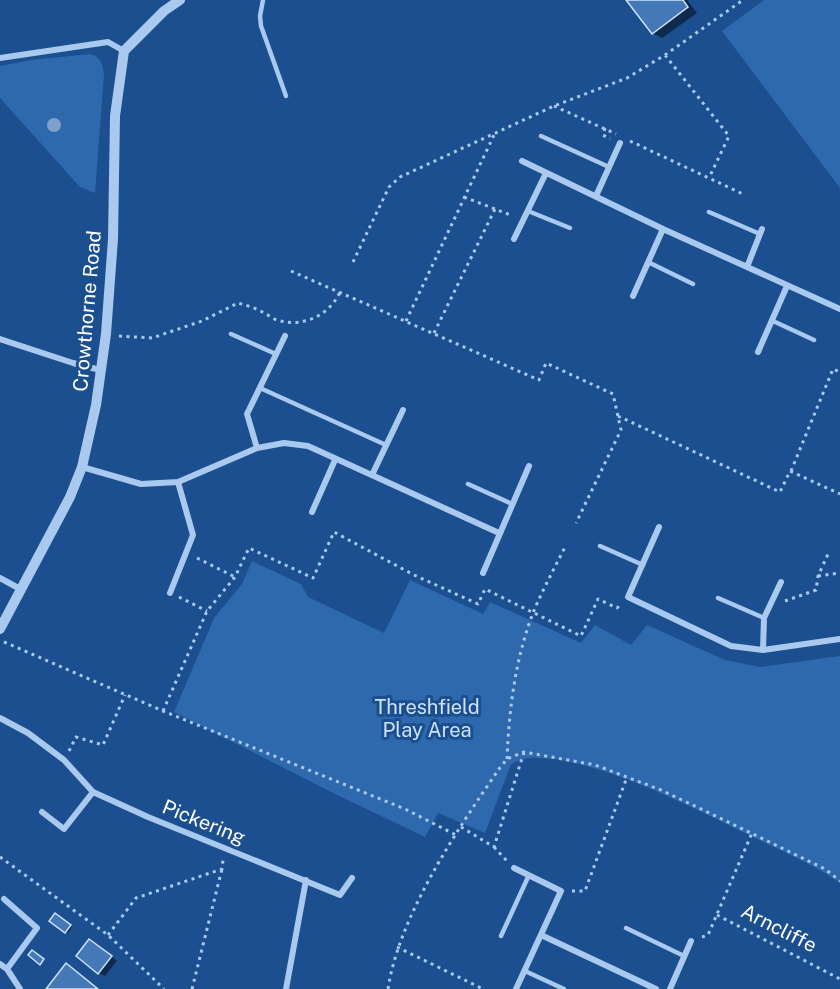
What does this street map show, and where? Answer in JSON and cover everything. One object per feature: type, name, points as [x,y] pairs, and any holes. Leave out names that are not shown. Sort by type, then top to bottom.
[{"type":"street","points":[[0,58],[108,42],[124,51],[164,11],[180,0]]},
{"type":"street","name":"Crowthorne Road","points":[[0,629],[70,497],[82,467],[96,405],[106,334],[113,239],[115,116],[124,51]]},
{"type":"street","points":[[596,196],[620,143]]},
{"type":"street","points":[[522,161],[663,229],[840,309]]},
{"type":"street","points":[[514,239],[546,173]]},
{"type":"street","points":[[633,296],[663,229]]},
{"type":"street","points":[[747,267],[761,232]]},
{"type":"street","points":[[758,352],[787,286]]},
{"type":"street","points":[[257,448],[247,414],[285,336]]},
{"type":"street","points":[[0,339],[100,370]]},
{"type":"street","points":[[372,476],[403,410]]},
{"type":"street","points":[[82,467],[141,484],[178,482],[257,448],[285,443],[308,446],[499,533]]},
{"type":"street","points":[[312,512],[335,460]]},
{"type":"street","points":[[483,573],[529,466]]},
{"type":"street","points":[[170,593],[193,535],[178,482]]},
{"type":"street","points":[[659,527],[628,597],[731,646],[763,650],[840,639]]},
{"type":"street","points":[[0,578],[21,590]]},
{"type":"street","points":[[763,650],[764,618],[781,582]]},
{"type":"street","name":"Pickering","points":[[0,718],[28,733],[64,760],[93,792],[148,817],[340,895],[352,878]]},
{"type":"street","points":[[42,812],[64,828],[93,792]]},
{"type":"street","points":[[514,868],[561,891],[516,989]]},
{"type":"street","points":[[286,989],[306,880]]},
{"type":"street","points":[[4,899],[37,928],[7,969]]},
{"type":"street","points":[[541,935],[656,989]]},
{"type":"street","points":[[670,989],[691,941]]},
{"type":"street","points":[[0,964],[7,969],[20,989]]},
{"type":"lane","points":[[263,0],[261,26],[286,96]]},
{"type":"lane","points":[[541,136],[609,167]]},
{"type":"lane","points":[[528,211],[570,228]]},
{"type":"lane","points":[[709,212],[761,232]]},
{"type":"lane","points":[[648,262],[693,284]]},
{"type":"lane","points":[[773,321],[814,340]]},
{"type":"lane","points":[[231,334],[276,354]]},
{"type":"lane","points":[[260,388],[386,445]]},
{"type":"lane","points":[[468,484],[512,504]]},
{"type":"lane","points":[[600,546],[643,565]]},
{"type":"lane","points":[[718,598],[764,618]]},
{"type":"lane","points":[[501,936],[529,875]]},
{"type":"lane","points":[[626,928],[684,956]]},
{"type":"lane","points":[[525,970],[564,989]]},
{"type":"path","points":[[353,262],[389,187],[400,177],[554,106],[627,78],[665,55],[743,0]]},
{"type":"path","points":[[665,55],[729,136],[709,178]]},
{"type":"path","points":[[554,106],[745,195]]},
{"type":"path","points":[[406,321],[494,134]]},
{"type":"path","points":[[464,197],[524,219]]},
{"type":"path","points":[[434,333],[495,209]]},
{"type":"path","points":[[291,271],[539,380],[546,363],[614,394],[621,430],[576,523]]},
{"type":"path","points":[[122,336],[152,338],[202,321],[238,303],[261,311],[275,320],[292,323],[307,321],[326,311],[340,292]]},
{"type":"path","points":[[618,416],[780,492],[833,369],[840,372]]},
{"type":"path","points":[[790,471],[840,494]]},
{"type":"path","points":[[163,711],[207,611],[235,577],[249,548],[313,578],[334,532],[414,575],[478,604],[485,589],[581,636],[598,598],[617,608],[628,597]]},
{"type":"path","points":[[507,759],[513,687],[520,654],[533,613],[565,546]]},
{"type":"path","points":[[769,607],[816,590],[818,576],[829,552]]},
{"type":"path","points":[[187,553],[235,577]]},
{"type":"path","points":[[818,576],[840,573]]},
{"type":"path","points":[[170,593],[207,611]]},
{"type":"path","points":[[0,640],[163,711],[405,809],[456,835]]},
{"type":"path","points":[[64,760],[76,737],[103,745],[125,694]]},
{"type":"path","points":[[494,847],[524,752]]},
{"type":"path","points":[[388,989],[397,947],[429,882],[499,769],[507,759],[524,752],[596,765],[661,790],[825,869],[840,881]]},
{"type":"path","points":[[561,891],[585,891],[627,777]]},
{"type":"path","points":[[461,827],[494,847],[514,868]]},
{"type":"path","name":"Arncliffe","points":[[752,833],[717,915],[840,979]]},
{"type":"path","points":[[192,989],[226,849]]},
{"type":"path","points":[[0,857],[108,935],[164,989]]},
{"type":"path","points":[[108,935],[136,898],[222,869]]},
{"type":"path","points":[[708,935],[717,915]]},
{"type":"path","points":[[397,947],[483,989]]},
{"type":"green space","points":[[764,0],[840,0],[840,188],[722,31]]},
{"type":"green space","points":[[90,54],[101,62],[104,75],[95,193],[80,187],[0,98],[0,66],[31,60]]},
{"type":"green space","name":"Threshfield Play Area","points":[[252,561],[301,584],[308,597],[384,633],[410,580],[483,614],[490,602],[581,643],[595,625],[631,645],[647,625],[725,660],[760,667],[840,656],[840,883],[795,857],[640,784],[611,773],[554,759],[526,758],[511,764],[485,833],[438,813],[425,837],[174,712],[214,618],[242,584]]},
{"type":"building","points":[[626,0],[683,0],[688,7],[652,34]]},
{"type":"building","points":[[55,913],[71,925],[65,933],[49,921]]},
{"type":"building","points":[[89,939],[112,956],[98,974],[76,956]]},
{"type":"building","points":[[32,950],[44,959],[40,965],[28,955]]},
{"type":"building","points":[[66,963],[98,989],[46,989]]}]
